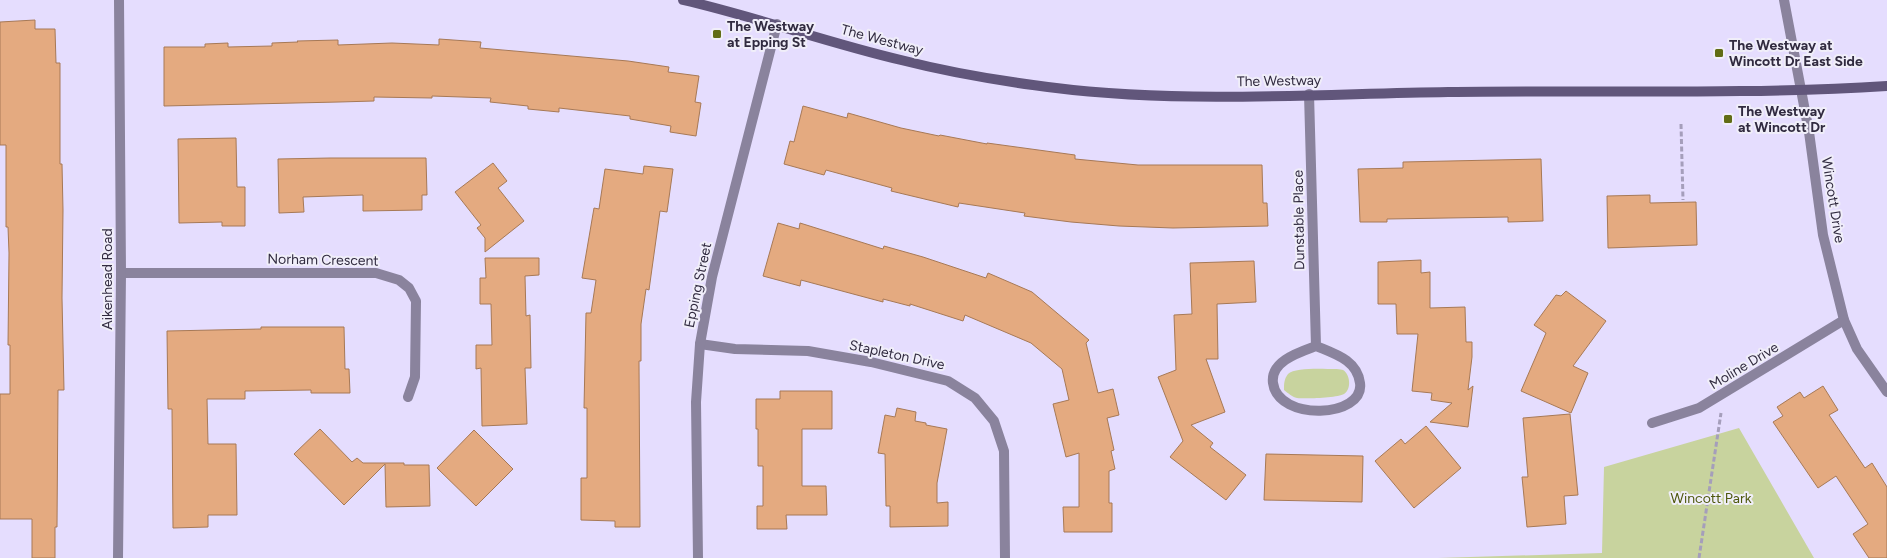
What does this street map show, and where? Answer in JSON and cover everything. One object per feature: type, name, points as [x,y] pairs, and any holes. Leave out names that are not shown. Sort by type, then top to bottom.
[{"type":"main road","name":"The Westway","points":[[683,0],[777,24],[899,60],[1032,85],[1160,96],[1450,92],[1664,92],[1887,86]]},
{"type":"street","name":"Aikenhead Road","points":[[118,0],[121,273],[118,558]]},
{"type":"street","name":"Wincott Drive","points":[[1784,0],[1809,132],[1823,235],[1844,320],[1857,349],[1887,392]]},
{"type":"street","name":"Epping Street","points":[[698,558],[696,402],[700,344],[712,277],[777,24]]},
{"type":"street","name":"Dunstable Place","points":[[1310,94],[1316,346]]},
{"type":"street","name":"Norham Crescent","points":[[121,273],[376,273],[399,280],[409,288],[416,301],[415,377],[408,397]]},
{"type":"street","name":"Moline Drive","points":[[1652,423],[1699,408],[1844,320]]},
{"type":"street","name":"Stapleton Drive","points":[[700,344],[735,349],[808,351],[871,362],[948,381],[975,398],[994,421],[1004,451],[1005,558]]},
{"type":"street","points":[[1316,346],[1350,362],[1359,373],[1361,388],[1356,398],[1345,406],[1332,409],[1300,409],[1289,405],[1275,392],[1272,380],[1276,370],[1283,361],[1296,353],[1316,346]]},
{"type":"path","points":[[1681,124],[1683,200]]},
{"type":"path","points":[[1699,558],[1723,395]]},
{"type":"green space","points":[[1310,369],[1343,370],[1349,378],[1348,389],[1344,394],[1328,397],[1297,398],[1284,390],[1286,378],[1292,372]]},
{"type":"green space","name":"Wincott Park","points":[[1739,428],[1814,558],[1438,558],[1602,553],[1604,467]]},
{"type":"building","points":[[35,20],[35,29],[55,29],[56,63],[60,63],[64,390],[58,390],[55,558],[32,558],[32,519],[0,519],[0,394],[10,394],[10,345],[8,345],[9,253],[8,227],[6,227],[6,145],[0,145],[0,22]]},
{"type":"building","points":[[439,39],[481,42],[480,48],[628,61],[669,67],[668,72],[699,76],[695,102],[701,103],[696,136],[670,132],[671,126],[630,119],[630,116],[559,108],[559,112],[528,109],[528,106],[490,102],[491,98],[374,97],[374,101],[164,106],[164,47],[205,47],[205,44],[228,43],[228,47],[272,46],[272,43],[338,40],[338,45],[392,43],[439,45]]},
{"type":"building","points":[[803,106],[847,118],[848,113],[901,128],[939,136],[1075,155],[1075,159],[1138,165],[1262,165],[1263,203],[1267,203],[1268,226],[1173,228],[1071,222],[1024,216],[1025,213],[959,203],[958,207],[891,191],[892,188],[826,170],[824,175],[784,164],[790,141],[794,142]]},
{"type":"building","points":[[236,138],[237,187],[245,187],[245,226],[222,226],[222,222],[179,223],[178,139]]},
{"type":"building","points":[[426,158],[427,195],[422,195],[422,210],[363,211],[363,195],[303,197],[304,212],[279,213],[278,159]]},
{"type":"building","points":[[1541,159],[1543,221],[1508,222],[1508,217],[1387,219],[1387,222],[1360,222],[1358,169],[1403,168],[1403,162]]},
{"type":"building","points":[[493,163],[507,181],[498,188],[524,221],[485,252],[485,238],[477,228],[481,225],[455,192]]},
{"type":"building","points":[[644,166],[673,169],[667,212],[660,211],[649,290],[646,289],[641,324],[641,361],[639,361],[640,527],[615,527],[615,521],[581,520],[581,478],[587,478],[587,408],[584,408],[586,313],[591,313],[596,280],[582,278],[594,208],[599,209],[605,169],[643,174]]},
{"type":"building","points":[[1650,195],[1650,203],[1696,202],[1697,245],[1608,248],[1607,196]]},
{"type":"building","points":[[778,223],[799,229],[800,223],[883,249],[884,246],[923,257],[986,278],[988,273],[1032,292],[1089,340],[1086,343],[1098,393],[1113,389],[1119,415],[1107,418],[1114,450],[1111,451],[1115,469],[1109,471],[1109,503],[1112,503],[1112,532],[1064,532],[1063,507],[1079,507],[1079,453],[1066,457],[1053,404],[1069,400],[1062,369],[1031,343],[965,315],[963,321],[910,304],[910,306],[883,299],[883,302],[801,280],[800,286],[763,276]]},
{"type":"building","points":[[485,258],[539,258],[539,275],[525,276],[526,316],[530,315],[531,368],[525,368],[527,424],[482,426],[481,368],[476,369],[476,345],[492,345],[491,304],[480,304],[480,278],[486,278]]},
{"type":"building","points":[[1421,260],[1421,273],[1430,272],[1430,308],[1465,307],[1466,342],[1472,342],[1468,390],[1473,386],[1468,427],[1430,422],[1452,403],[1431,400],[1432,393],[1412,391],[1418,334],[1397,334],[1396,304],[1378,304],[1378,262]]},
{"type":"building","points":[[1254,261],[1256,302],[1217,304],[1218,359],[1206,359],[1225,412],[1191,425],[1213,443],[1210,447],[1246,475],[1226,500],[1170,457],[1183,441],[1158,377],[1176,370],[1174,315],[1192,314],[1190,263]]},
{"type":"building","points":[[1566,291],[1606,321],[1573,366],[1588,373],[1571,413],[1521,391],[1546,333],[1534,325],[1556,295],[1561,296]]},
{"type":"building","points":[[261,327],[344,327],[345,369],[349,369],[350,393],[311,393],[311,390],[245,391],[245,399],[207,399],[208,444],[236,444],[237,515],[208,515],[208,527],[173,528],[172,409],[168,409],[167,331],[261,329]]},
{"type":"building","points":[[1823,386],[1838,410],[1829,415],[1865,468],[1872,463],[1887,487],[1887,558],[1869,558],[1853,534],[1868,524],[1836,476],[1818,488],[1773,422],[1783,416],[1777,407],[1800,392],[1804,398]]},
{"type":"building","points":[[780,391],[832,391],[832,429],[802,429],[802,486],[826,486],[827,515],[786,515],[787,529],[757,529],[757,506],[763,506],[763,466],[758,466],[756,399],[780,399]]},
{"type":"building","points":[[897,408],[916,412],[915,421],[947,429],[937,483],[937,503],[948,502],[948,526],[890,527],[890,506],[886,506],[885,454],[878,453],[885,415],[895,417]]},
{"type":"building","points":[[1570,414],[1578,495],[1564,496],[1566,524],[1527,527],[1522,477],[1528,477],[1523,418]]},
{"type":"building","points":[[1426,426],[1461,468],[1414,508],[1375,461],[1401,439],[1405,444]]},
{"type":"building","points":[[320,429],[352,462],[357,458],[363,463],[429,465],[430,506],[386,507],[385,464],[344,505],[294,454]]},
{"type":"building","points":[[474,430],[513,469],[476,506],[437,468]]},
{"type":"building","points":[[1266,454],[1363,456],[1362,502],[1264,500]]},
{"type":"place","name":"The Westway at Epping St","points":[[717,34]]},
{"type":"place","name":"The Westway at Wincott Dr East Side","points":[[1719,53]]},
{"type":"place","name":"The Westway at Wincott Dr","points":[[1728,119]]}]
